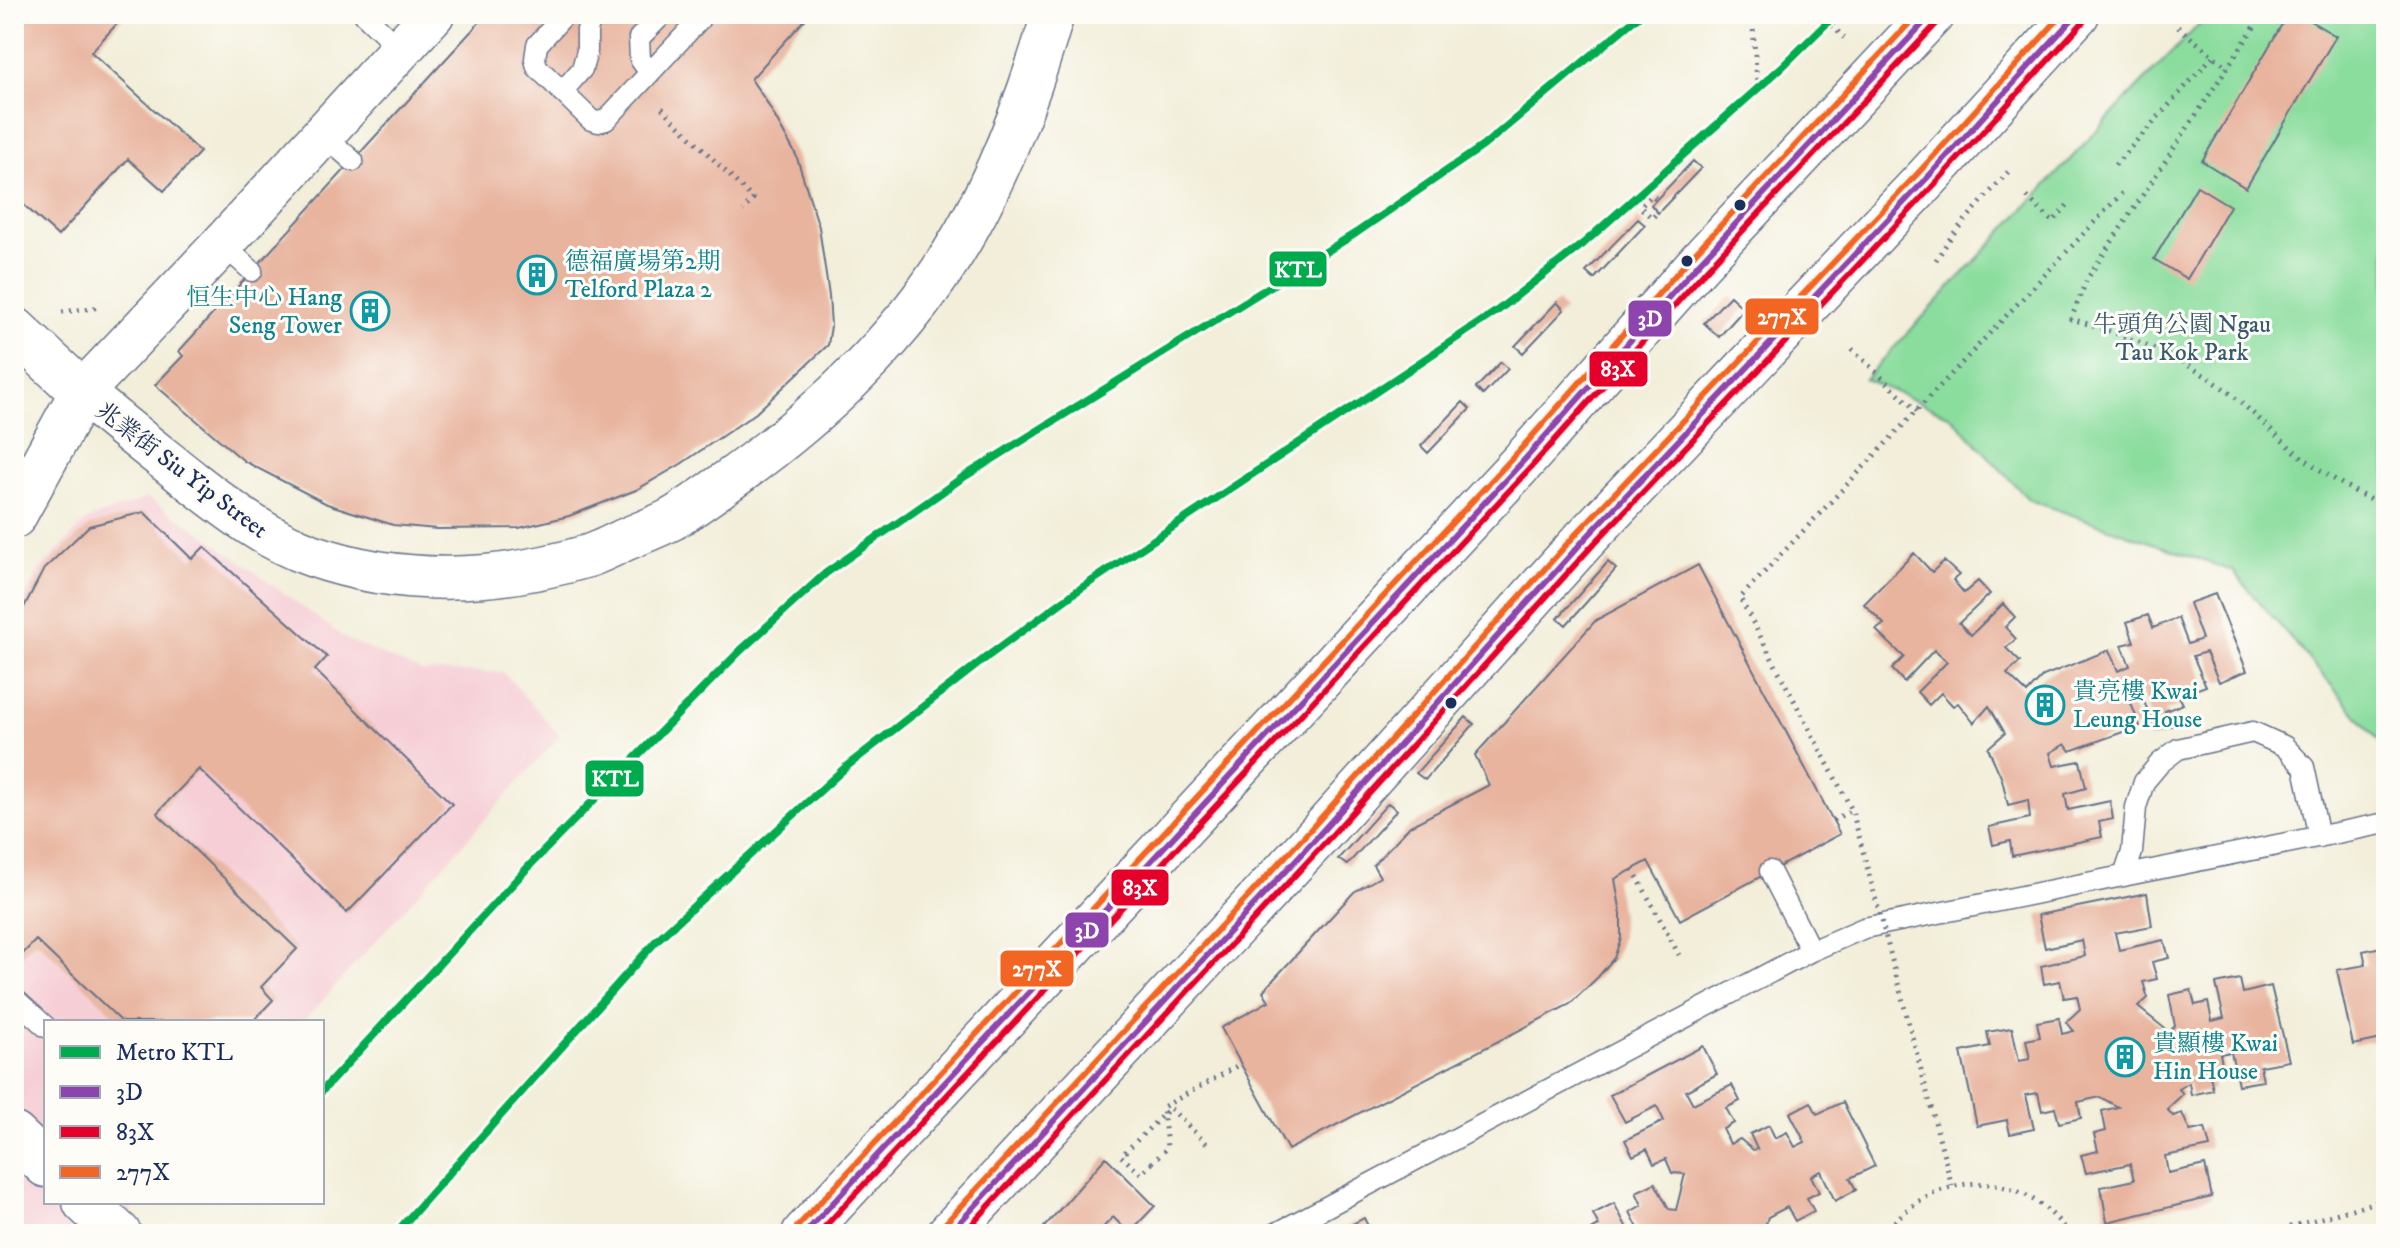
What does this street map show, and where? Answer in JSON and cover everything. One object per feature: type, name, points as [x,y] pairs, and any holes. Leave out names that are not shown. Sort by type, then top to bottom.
[{"type":"main road","points":[[804,1234],[1526,458],[1711,251],[1932,14]]},
{"type":"main road","points":[[949,1234],[1305,850],[1574,551],[1927,178],[2077,14]]},
{"type":"main road","name":"兆業街 Siu Yip Street","points":[[14,329],[82,392]]},
{"type":"main road","points":[[14,516],[82,392]]},
{"type":"main road","points":[[14,1135],[44,1163]]},
{"type":"main road","points":[[87,1204],[119,1234]]},
{"type":"street","points":[[82,392],[237,258],[322,134],[433,14]]},
{"type":"street","name":"兆業街 Siu Yip Street","points":[[82,392],[123,428],[228,509],[271,539],[311,555],[366,571],[420,578],[468,579],[515,574],[591,555],[672,519],[752,464],[852,381],[893,333],[932,283],[965,233],[1017,117],[1053,14]]},
{"type":"lane","points":[[364,14],[400,49]]},
{"type":"lane","points":[[565,14],[537,45],[534,52],[537,67],[591,120],[598,122],[606,120],[691,30],[702,14]]},
{"type":"lane","points":[[562,92],[582,69],[587,51],[587,30],[594,14]]},
{"type":"lane","points":[[650,73],[640,59],[639,38],[663,14]]},
{"type":"lane","points":[[322,134],[353,161]]},
{"type":"lane","points":[[2124,876],[2132,852],[2136,807],[2144,782],[2160,763],[2178,749],[2253,732],[2284,746],[2304,767],[2319,837]]},
{"type":"lane","points":[[1275,1234],[1811,951],[1864,928],[2386,823]]},
{"type":"lane","points":[[1770,871],[1811,951]]},
{"type":"lane","points":[[14,998],[44,1025]]},
{"type":"path","points":[[1752,14],[1758,95]]},
{"type":"path","points":[[1821,14],[1844,38]]},
{"type":"path","points":[[2263,14],[2087,279],[2071,319],[2114,331],[2192,367],[2227,391],[2327,476],[2386,507]]},
{"type":"path","points":[[2178,27],[2228,68]]},
{"type":"path","points":[[2115,165],[2213,56]]},
{"type":"path","points":[[666,103],[660,109],[753,199],[743,211]]},
{"type":"path","points":[[1936,260],[1953,234],[2008,172]]},
{"type":"path","points":[[1952,1186],[1852,810],[1740,598],[2122,193]]},
{"type":"path","points":[[1655,215],[1652,218],[1640,207],[1652,195],[1656,199]]},
{"type":"path","points":[[2027,197],[2053,222],[2070,202]]},
{"type":"path","points":[[1852,349],[1917,411]]},
{"type":"path","points":[[1833,820],[1852,810]]},
{"type":"path","points":[[1633,869],[1679,955]]},
{"type":"path","points":[[1209,1146],[1170,1108],[1121,1156],[1141,1174],[1167,1148],[1163,1107],[1241,1064]]},
{"type":"path","points":[[1884,1234],[1896,1218],[1933,1192],[1952,1186],[1996,1185],[2020,1192],[2041,1204],[2069,1234]]},
{"type":"path","points":[[2267,1234],[2386,1199]]},
{"type":"shaded area","points":[[148,498],[206,536],[346,639],[422,672],[503,672],[560,736],[305,1020],[44,1020],[44,1204],[139,1204],[112,1234],[14,1234],[14,617],[39,570],[87,520]]},
{"type":"green space","name":"牛頭角公園 Ngau Tau Kok Park","points":[[2209,14],[2386,14],[2386,749],[2233,571],[2029,500],[1951,416],[1865,379]]},
{"type":"building","points":[[14,14],[126,14],[91,52],[200,152],[164,191],[128,159],[58,236],[14,196]]},
{"type":"building","name":"德福廣場第2期 Telford Plaza 2","points":[[487,14],[810,14],[751,79],[796,155],[819,227],[829,296],[831,326],[828,345],[756,413],[681,464],[636,490],[569,516],[519,528],[437,529],[393,525],[327,504],[244,461],[155,385],[183,356],[179,351]]},
{"type":"building","points":[[2288,14],[2298,14],[2336,36],[2246,188],[2202,161]]},
{"type":"building","points":[[1693,161],[1701,168],[1658,213],[1651,205]]},
{"type":"building","points":[[2197,186],[2230,206],[2187,279],[2154,259]]},
{"type":"building","points":[[1638,219],[1645,225],[1594,279],[1586,272]]},
{"type":"building","points":[[1730,296],[1744,309],[1719,337],[1704,323]]},
{"type":"building","points":[[1557,302],[1564,310],[1523,353],[1515,346]]},
{"type":"building","points":[[1501,362],[1508,369],[1483,395],[1476,388]]},
{"type":"building","points":[[1463,402],[1470,409],[1428,453],[1421,446]]},
{"type":"building","points":[[144,512],[192,559],[204,547],[327,657],[315,670],[452,804],[347,913],[199,769],[157,813],[297,949],[261,987],[273,1000],[254,1020],[120,1020],[36,940],[14,963],[14,626],[44,569],[89,526]]},
{"type":"building","name":"貴亮樓 Kwai Leung House","points":[[1914,553],[1932,572],[1944,561],[1959,575],[1953,580],[1964,593],[1978,581],[1990,594],[1959,623],[1971,635],[2003,604],[2015,617],[2005,627],[2016,639],[2006,648],[2020,662],[2007,674],[2027,693],[2043,676],[2109,650],[2118,671],[2130,666],[2122,645],[2134,642],[2127,622],[2148,615],[2153,628],[2178,618],[2188,644],[2202,639],[2189,603],[2215,594],[2247,671],[2219,682],[2206,652],[2193,656],[2206,686],[2179,696],[2183,704],[2165,711],[2171,726],[2156,730],[2140,692],[2128,696],[2140,726],[2070,751],[2065,744],[2050,753],[2054,766],[2080,761],[2086,788],[2065,794],[2068,810],[2110,801],[2113,819],[2099,822],[2102,837],[2012,856],[2010,841],[1993,845],[1989,827],[2030,818],[2028,800],[2008,805],[2002,779],[1988,748],[2005,733],[1989,706],[1974,723],[1958,703],[1953,706],[1941,693],[1929,705],[1917,692],[1947,662],[1934,650],[1904,682],[1892,669],[1904,657],[1876,630],[1884,624],[1864,604]]},
{"type":"building","points":[[1608,562],[1616,569],[1566,625],[1558,618]]},
{"type":"building","points":[[1698,565],[1840,834],[1680,920],[1648,861],[1615,879],[1621,914],[1621,938],[1614,958],[1570,1004],[1288,1150],[1221,1028],[1269,1001],[1263,991],[1354,892],[1380,877],[1373,865],[1410,826],[1489,785],[1475,755],[1596,620]]},
{"type":"building","points":[[1466,717],[1474,724],[1425,780],[1416,773]]},
{"type":"building","points":[[1388,803],[1397,810],[1347,865],[1338,859]]},
{"type":"building","name":"貴顯樓 Kwai Hin House","points":[[2147,893],[2152,926],[2115,933],[2119,950],[2164,940],[2169,958],[2152,962],[2157,979],[2143,982],[2148,998],[2138,1007],[2169,1032],[2175,1026],[2169,995],[2191,990],[2195,1005],[2208,1002],[2212,1021],[2224,1018],[2216,984],[2240,979],[2243,993],[2271,986],[2289,1061],[2260,1066],[2263,1081],[2238,1085],[2231,1052],[2220,1054],[2224,1072],[2210,1075],[2213,1090],[2191,1095],[2189,1083],[2179,1089],[2183,1094],[2167,1109],[2173,1116],[2182,1113],[2190,1131],[2205,1128],[2210,1147],[2165,1156],[2168,1173],[2205,1165],[2212,1197],[2107,1222],[2101,1187],[2134,1180],[2130,1164],[2086,1173],[2081,1155],[2098,1151],[2094,1134],[2106,1131],[2102,1111],[2118,1107],[2100,1097],[2078,1102],[2081,1118],[2059,1123],[2055,1108],[2042,1111],[2038,1093],[2026,1095],[2034,1129],[2010,1134],[2007,1120],[1977,1126],[1961,1052],[1990,1046],[1987,1032],[2012,1028],[2019,1061],[2030,1059],[2026,1040],[2040,1037],[2037,1022],[2059,1018],[2062,1034],[2074,1031],[2066,1022],[2080,1009],[2077,996],[2064,998],[2060,981],[2044,984],[2041,966],[2085,956],[2082,940],[2045,948],[2038,915]]},
{"type":"building","points":[[2386,946],[2385,1052],[2382,1039],[2353,1045],[2337,970],[2366,965],[2363,951]]},
{"type":"building","points":[[1703,1046],[1717,1074],[1686,1091],[1693,1104],[1732,1085],[1740,1101],[1726,1108],[1734,1123],[1723,1129],[1730,1144],[1740,1139],[1753,1150],[1757,1149],[1750,1134],[1769,1125],[1775,1138],[1787,1132],[1795,1147],[1805,1142],[1790,1113],[1811,1102],[1817,1114],[1843,1102],[1875,1166],[1850,1178],[1856,1190],[1835,1201],[1821,1171],[1811,1176],[1819,1192],[1807,1198],[1814,1211],[1795,1221],[1787,1207],[1768,1217],[1762,1234],[1583,1234],[1599,1226],[1593,1214],[1614,1203],[1629,1232],[1638,1228],[1630,1212],[1642,1205],[1636,1192],[1655,1183],[1669,1209],[1676,1210],[1685,1174],[1672,1173],[1666,1159],[1654,1164],[1647,1149],[1633,1156],[1625,1140],[1664,1121],[1657,1106],[1625,1122],[1610,1095]]},
{"type":"building","points":[[1106,1157],[1155,1206],[1129,1233],[1113,1217],[1097,1234],[1038,1234]]},
{"type":"building","points":[[1364,1218],[1372,1234],[1333,1234]]},
{"type":"metro line","name":"KTL","points":[[324,1089],[531,864],[740,651],[826,573],[962,478],[1356,233],[1483,146],[1641,14]]},
{"type":"metro line","name":"KTL","points":[[395,1234],[657,940],[847,766],[1077,591],[1497,311],[1584,243],[1782,67],[1836,14]]},
{"type":"transit line","name":"277X","points":[[797,1227],[1519,451],[1693,255],[1918,14]]},
{"type":"transit line","name":"3D","points":[[804,1234],[1526,458],[1700,262],[1932,14]]},
{"type":"transit line","name":"277X","points":[[942,1227],[1309,831],[1577,533],[1920,171],[2063,14]]},
{"type":"transit line","name":"3D","points":[[949,1234],[1316,838],[1584,540],[1927,178],[2077,14]]},
{"type":"transit line","name":"83X","points":[[818,1234],[1533,465],[1707,269],[1939,21]]},
{"type":"transit line","name":"83X","points":[[963,1234],[1323,845],[1591,547],[1934,185],[2084,21]]},
{"type":"place","name":"德福廣場第2期 Telford Plaza 2","points":[[537,275]]},
{"type":"place","name":"恒生中心 Hang Seng Tower","points":[[370,311]]},
{"type":"place","name":"貴亮樓 Kwai Leung House","points":[[2045,705]]},
{"type":"place","name":"貴顯樓 Kwai Hin House","points":[[2125,1057]]}]
